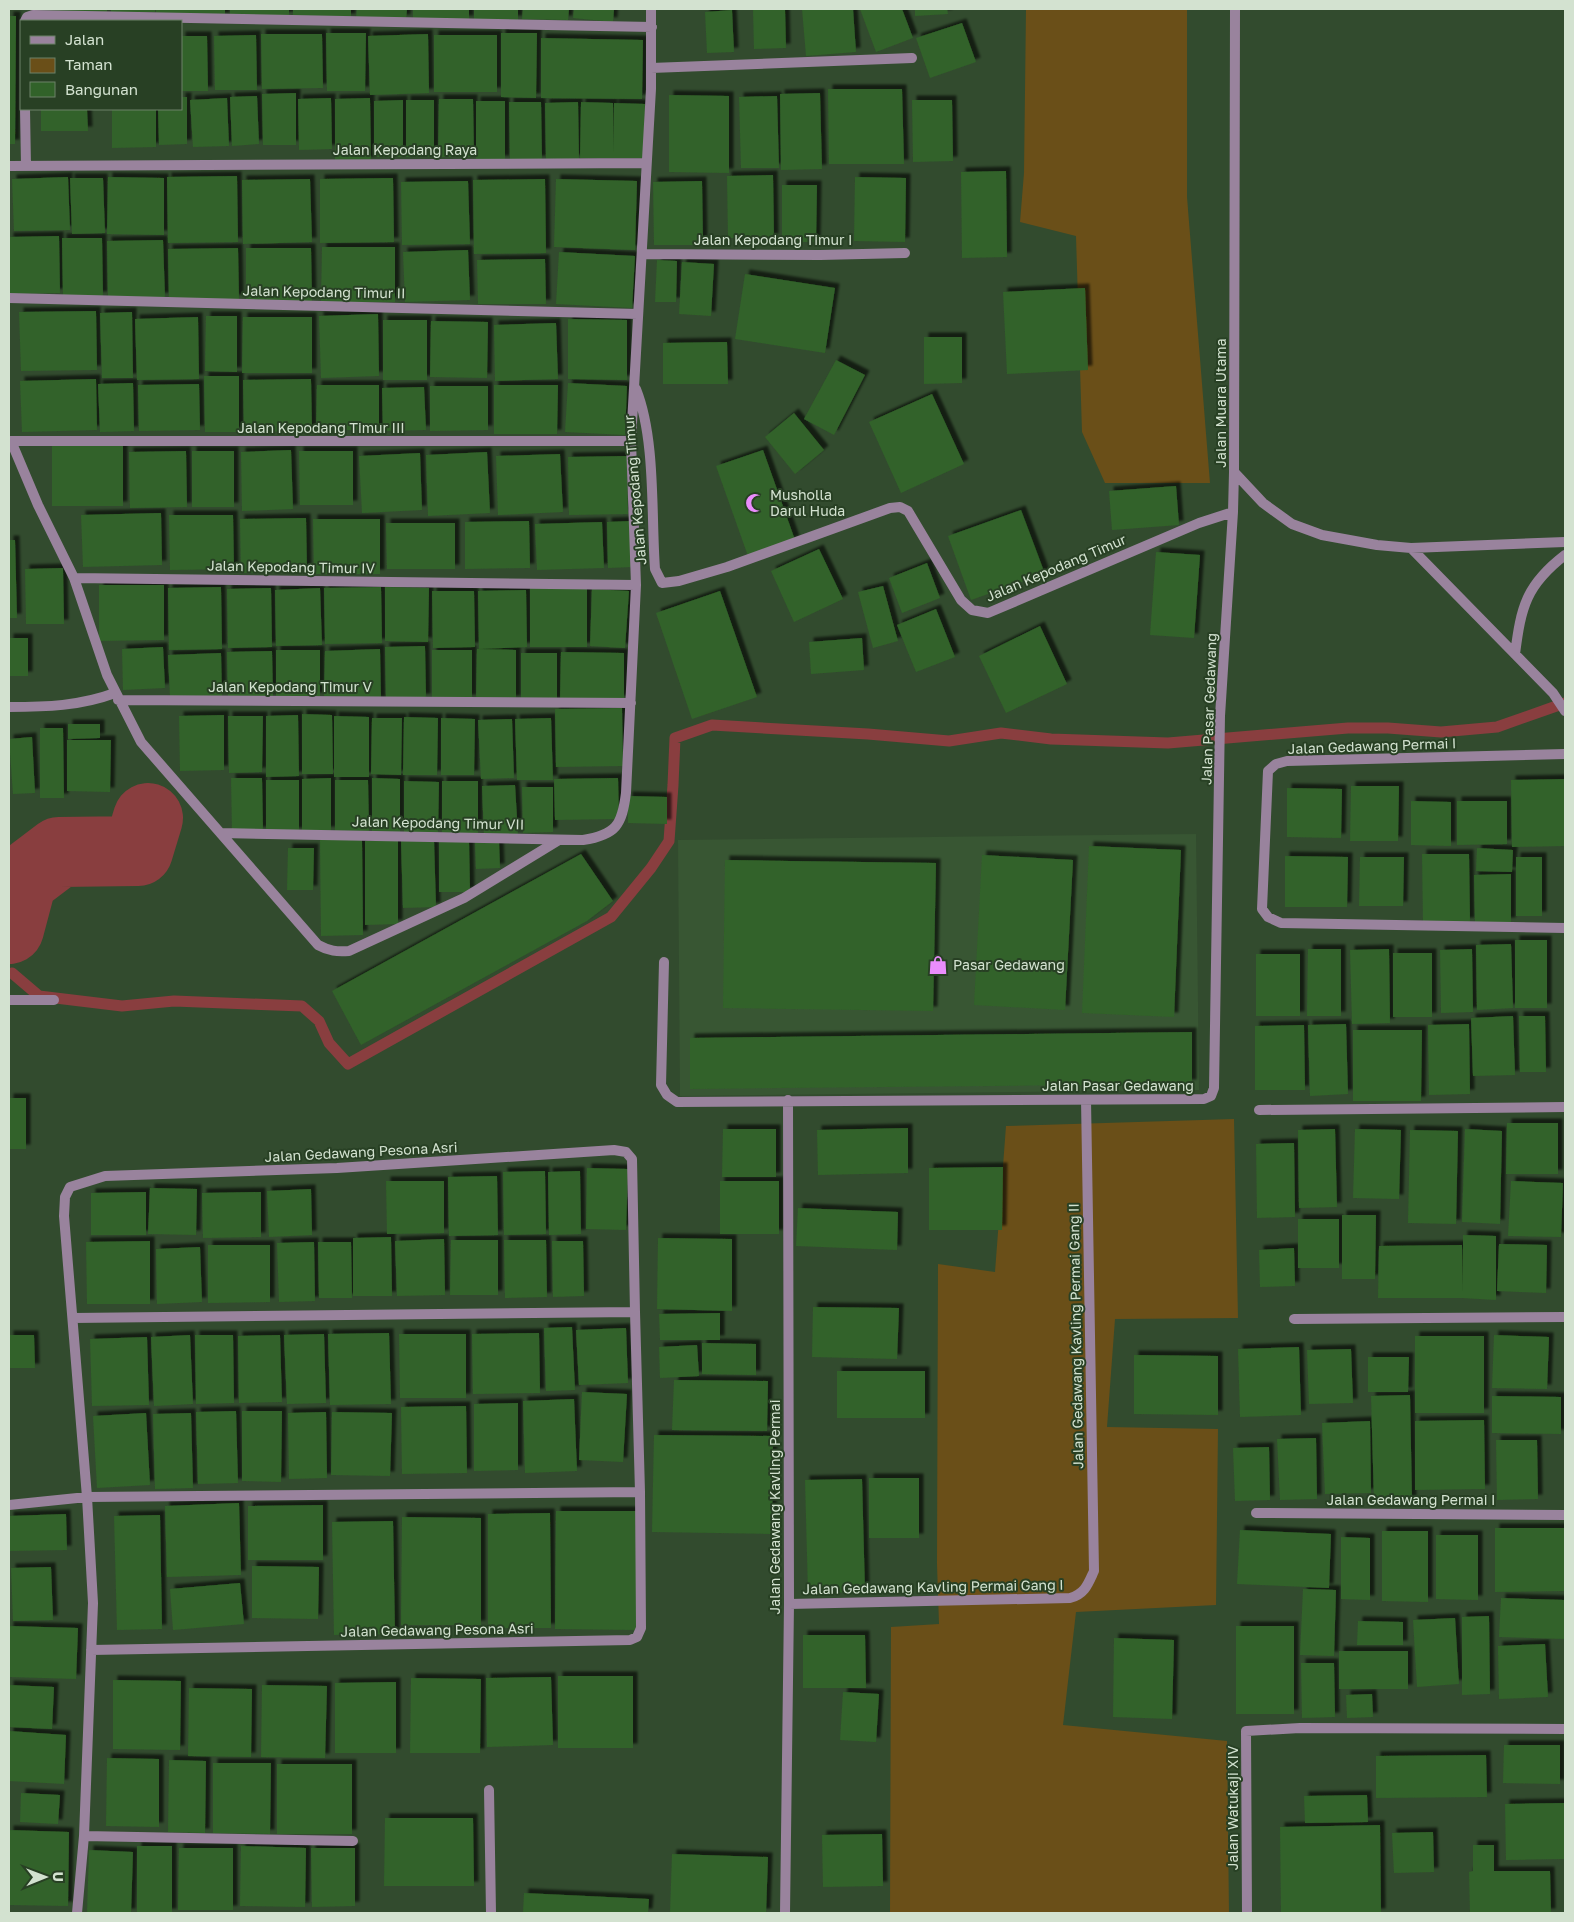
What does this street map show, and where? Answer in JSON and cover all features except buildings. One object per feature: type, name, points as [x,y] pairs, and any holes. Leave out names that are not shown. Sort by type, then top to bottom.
[{"type":"street","points":[[646,163],[651,68],[651,9]]},
{"type":"street","name":"Jalan Muara Utama","points":[[1235,9],[1234,472],[1263,503],[1292,524],[1322,535],[1377,545],[1411,548],[1565,542]]},
{"type":"street","points":[[26,20],[32,15],[652,27]]},
{"type":"street","points":[[651,68],[912,58]]},
{"type":"street","points":[[25,110],[26,166]]},
{"type":"street","name":"Jalan Kepodang Raya","points":[[9,166],[646,163]]},
{"type":"street","name":"Jalan Kepodang Timur","points":[[626,793],[636,585],[631,442],[646,163]]},
{"type":"street","name":"Jalan Kepodang Timur I","points":[[642,254],[820,255],[905,253]]},
{"type":"street","name":"Jalan Kepodang Timur II","points":[[9,298],[638,314]]},
{"type":"street","name":"Jalan Kepodang Timur","points":[[635,386],[641,401],[647,438],[656,570],[662,583],[679,581],[727,567],[890,508],[900,507],[908,511],[961,600],[972,610],[988,613],[1199,522],[1233,512]]},
{"type":"street","name":"Jalan Kepodang Timur III","points":[[74,578],[38,505],[10,441],[631,442]]},
{"type":"street","points":[[1233,512],[1234,472]]},
{"type":"street","name":"Jalan Pasar Gedawang","points":[[664,962],[661,1085],[667,1095],[677,1102],[1204,1099],[1211,1096],[1214,1088],[1220,716],[1233,512]]},
{"type":"street","points":[[1411,548],[1553,693],[1565,711]]},
{"type":"street","points":[[1515,654],[1519,626],[1526,600],[1535,584],[1565,555]]},
{"type":"street","points":[[74,578],[107,675],[112,696],[141,742],[318,945],[327,950],[349,951],[464,898],[559,839]]},
{"type":"street","name":"Jalan Kepodang Timur IV","points":[[74,578],[636,585]]},
{"type":"street","name":"Jalan Kepodang Timur V","points":[[9,707],[73,705],[112,696],[631,703]]},
{"type":"street","name":"Jalan Gedawang Permai I","points":[[1565,754],[1287,761],[1276,764],[1268,771],[1262,909],[1268,917],[1281,923],[1565,928]]},
{"type":"street","name":"Jalan Kepodang Timur VII","points":[[221,833],[583,840],[609,832],[618,825],[624,814],[626,793]]},
{"type":"street","points":[[9,1000],[54,1000]]},
{"type":"street","name":"Jalan Gedawang Kavling Permai","points":[[785,1913],[789,1604],[788,1100]]},
{"type":"street","name":"Jalan Gedawang Kavling Permai Gang II","points":[[1086,1100],[1094,1571]]},
{"type":"street","points":[[1259,1110],[1565,1107]]},
{"type":"street","name":"Jalan Gedawang Pesona Asri","points":[[77,1913],[84,1836],[91,1650],[93,1603],[87,1497],[64,1216],[66,1197],[70,1187],[86,1180],[104,1176],[337,1168],[614,1150],[626,1152],[632,1159],[640,1492],[641,1628],[637,1637],[630,1640],[91,1650]]},
{"type":"street","points":[[73,1318],[635,1312]]},
{"type":"street","points":[[1294,1319],[1565,1317]]},
{"type":"street","points":[[9,1505],[87,1497],[640,1492]]},
{"type":"street","name":"Jalan Gedawang Permai I","points":[[1256,1513],[1565,1515]]},
{"type":"street","name":"Jalan Gedawang Kavling Permai Gang I","points":[[789,1604],[1070,1598],[1078,1596],[1086,1588],[1094,1571]]},
{"type":"street","name":"Jalan Watukaji XIV","points":[[1247,1913],[1246,1731],[1274,1728],[1565,1729]]},
{"type":"street","points":[[489,1790],[491,1913]]},
{"type":"street","points":[[84,1836],[353,1841]]},
{"type":"shaded area","name":"Pasar Gedawang","points":[[1196,834],[1199,1090],[680,1096],[678,840]]},
{"type":"green space","points":[[1026,9],[1187,9],[1187,197],[1210,483],[1105,483],[1082,432],[1076,236],[1020,222],[1024,173]]},
{"type":"green space","points":[[1234,1119],[1238,1318],[1115,1319],[1107,1427],[1218,1429],[1216,1605],[1076,1612],[1063,1725],[1227,1741],[1229,1913],[890,1913],[891,1627],[939,1624],[937,1564],[938,1264],[995,1272],[1006,1126]]},
{"type":"waterway","points":[[12,973],[39,996],[122,1006],[174,1001],[302,1006],[319,1021],[329,1043],[348,1064],[611,917],[651,868],[669,841],[675,738],[712,725],[868,734],[949,741],[1001,733],[1051,739],[1168,743],[1348,728],[1388,728],[1441,732],[1497,727],[1565,703]]},
{"type":"waterway","points":[[9,929],[22,880],[59,852],[138,851],[148,818]]},
{"type":"place","name":"Musholla Darul Huda","points":[[755,503]]},
{"type":"place","name":"Pasar Gedawang","points":[[938,965]]}]
